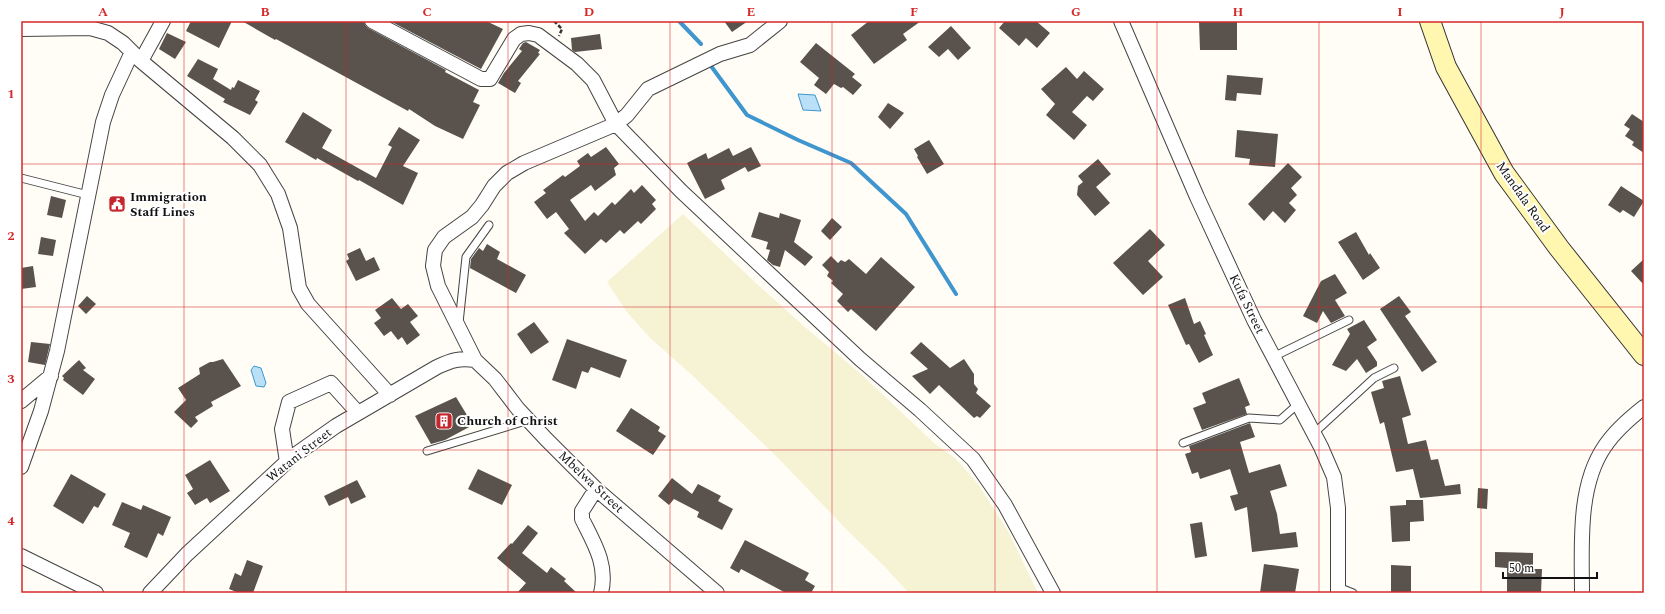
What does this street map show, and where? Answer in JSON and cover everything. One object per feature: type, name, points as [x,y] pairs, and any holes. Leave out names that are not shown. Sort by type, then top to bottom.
[{"type":"street","points":[[21,467],[41,411],[51,376],[103,122],[112,95],[136,56],[163,21]]},
{"type":"street","points":[[372,21],[481,79],[490,79],[514,39],[521,34],[529,33],[538,35],[577,64],[593,80],[616,124],[681,191],[860,359],[920,410],[973,459],[1005,504],[1053,593]]},
{"type":"street","name":"Mbelwa Street","points":[[717,593],[596,489],[529,420],[495,379],[475,360],[438,286],[433,266],[435,250],[444,238],[472,217],[482,205],[494,186],[507,173],[524,163],[616,124],[627,115],[648,89],[720,54],[750,45],[780,21]]},
{"type":"street","name":"Mandala Road","points":[[1430,21],[1446,67],[1504,173],[1559,248],[1644,354]]},
{"type":"street","name":"Kufa Street","points":[[1123,22],[1197,196],[1254,320],[1298,404],[1334,478],[1338,508],[1338,590]]},
{"type":"street","points":[[21,29],[90,28],[108,32],[123,43],[136,56],[233,138],[260,165],[278,194],[290,228],[299,288],[308,304],[390,395]]},
{"type":"street","name":"Watani Street","points":[[150,593],[187,554],[287,462],[336,426],[451,361],[463,358],[475,360]]},
{"type":"street","points":[[21,401],[51,376]]},
{"type":"street","points":[[287,462],[282,429],[290,402],[331,383],[358,413]]},
{"type":"street","points":[[1582,593],[1583,516],[1593,469],[1605,446],[1630,419],[1644,407]]},
{"type":"street","points":[[596,489],[582,511],[582,519],[602,562],[604,579],[601,593]]},
{"type":"street","points":[[21,556],[96,593]]},
{"type":"lane","points":[[21,178],[88,195]]},
{"type":"lane","points":[[459,328],[466,257],[489,225]]},
{"type":"lane","points":[[1274,357],[1349,320]]},
{"type":"lane","points":[[1313,434],[1374,378],[1394,368]]},
{"type":"lane","points":[[1183,443],[1250,418],[1280,420],[1298,404]]},
{"type":"lane","points":[[427,451],[529,420]]},
{"type":"lane","points":[[1338,590],[1353,593]]},
{"type":"shaded area","points":[[683,214],[757,284],[861,374],[935,444],[955,458],[978,484],[1008,531],[1038,593],[909,593],[778,458],[693,376],[650,338],[626,311],[607,282]]},
{"type":"water","points":[[798,94],[815,95],[821,111],[803,110]]},
{"type":"water","points":[[254,366],[261,368],[266,383],[264,387],[256,386],[251,370]]},
{"type":"building","points":[[191,21],[232,21],[219,48],[186,31]]},
{"type":"building","points":[[242,21],[364,21],[368,28],[446,70],[445,72],[479,90],[473,102],[480,105],[463,139],[435,126],[409,109],[408,111]]},
{"type":"building","points":[[390,21],[486,21],[503,29],[481,69]]},
{"type":"building","points":[[724,21],[748,21],[732,32]]},
{"type":"building","points":[[869,21],[921,21],[903,34],[907,40],[874,64],[851,35]]},
{"type":"building","points":[[1005,21],[1036,21],[1050,33],[1037,48],[1026,38],[1019,46],[999,28]]},
{"type":"building","points":[[1199,21],[1237,21],[1237,50],[1200,50]]},
{"type":"building","points":[[951,26],[971,48],[958,60],[948,49],[939,57],[928,47]]},
{"type":"building","points":[[167,33],[186,42],[175,59],[159,49]]},
{"type":"building","points":[[600,34],[602,49],[575,52],[572,50],[571,38]]},
{"type":"building","points":[[526,42],[540,50],[538,53],[540,54],[518,81],[521,83],[515,93],[498,83],[522,51],[519,49],[523,43]]},
{"type":"building","points":[[816,43],[855,74],[852,77],[862,85],[853,95],[843,87],[841,88],[834,84],[826,94],[814,85],[819,78],[800,62]]},
{"type":"building","points":[[198,59],[218,69],[213,79],[231,90],[232,87],[234,88],[238,80],[260,91],[255,100],[258,102],[250,115],[223,102],[225,99],[187,76]]},
{"type":"building","points":[[1066,67],[1077,79],[1084,71],[1104,89],[1093,101],[1087,96],[1072,112],[1087,125],[1074,140],[1046,115],[1055,104],[1041,89]]},
{"type":"building","points":[[1227,75],[1263,78],[1261,95],[1237,93],[1236,101],[1225,100]]},
{"type":"building","points":[[888,103],[904,113],[890,129],[878,117]]},
{"type":"building","points":[[303,112],[332,130],[322,148],[376,178],[392,147],[388,145],[399,127],[420,140],[403,166],[418,173],[403,205],[359,180],[358,181],[317,158],[316,160],[285,142]]},
{"type":"building","points":[[1632,114],[1644,122],[1644,153],[1632,145],[1634,142],[1625,136],[1630,129],[1624,125]]},
{"type":"building","points":[[1237,130],[1278,134],[1275,167],[1249,165],[1250,159],[1235,157]]},
{"type":"building","points":[[929,140],[944,164],[927,174],[914,149]]},
{"type":"building","points":[[606,147],[619,164],[614,168],[616,175],[595,191],[591,185],[570,200],[585,221],[594,212],[598,216],[612,202],[615,205],[631,189],[634,193],[642,185],[656,200],[652,204],[656,209],[641,224],[638,221],[624,234],[620,230],[606,243],[601,239],[585,254],[564,233],[569,229],[556,212],[547,219],[534,202],[546,193],[543,190],[563,175],[565,177],[580,166],[577,161],[588,153],[591,157]]},
{"type":"building","points":[[751,147],[761,166],[748,172],[745,167],[721,180],[725,189],[705,199],[687,163],[706,153],[708,159],[729,148],[733,156]]},
{"type":"building","points":[[1098,159],[1111,174],[1096,187],[1110,203],[1095,216],[1077,195],[1078,186],[1083,182],[1078,176]]},
{"type":"building","points":[[1288,163],[1302,177],[1291,188],[1297,195],[1289,203],[1296,210],[1285,223],[1273,211],[1264,221],[1248,204]]},
{"type":"building","points":[[1621,186],[1644,201],[1634,217],[1623,210],[1620,213],[1608,205]]},
{"type":"building","points":[[51,196],[66,200],[62,218],[47,215]]},
{"type":"building","points":[[759,212],[779,218],[780,213],[801,220],[794,242],[813,257],[805,266],[785,250],[780,267],[773,265],[767,260],[770,250],[766,249],[768,242],[751,237]]},
{"type":"building","points":[[832,218],[842,227],[830,240],[821,231]]},
{"type":"building","points":[[1150,229],[1165,245],[1148,261],[1163,277],[1143,295],[1113,263]]},
{"type":"building","points":[[1356,232],[1369,255],[1370,253],[1380,268],[1363,280],[1338,242]]},
{"type":"building","points":[[41,237],[56,240],[53,256],[38,254]]},
{"type":"building","points":[[487,244],[500,252],[497,259],[526,275],[516,293],[470,268],[471,259],[479,248],[483,251]]},
{"type":"building","points":[[360,248],[366,261],[374,257],[380,270],[356,281],[346,261],[349,259],[347,254]]},
{"type":"building","points":[[831,256],[838,263],[841,260],[845,262],[849,259],[866,274],[881,257],[915,287],[876,331],[851,309],[848,312],[837,301],[843,294],[831,283],[833,281],[827,276],[829,272],[822,265]]},
{"type":"building","points":[[1644,259],[1644,285],[1631,271]]},
{"type":"building","points":[[33,266],[36,287],[21,289],[21,268]]},
{"type":"building","points":[[1335,274],[1347,293],[1335,300],[1345,316],[1331,323],[1323,311],[1317,323],[1303,316],[1321,281]]},
{"type":"building","points":[[87,296],[96,304],[86,314],[78,306]]},
{"type":"building","points":[[1399,296],[1411,312],[1405,316],[1437,362],[1422,372],[1380,309]]},
{"type":"building","points":[[392,298],[401,309],[408,304],[418,316],[410,322],[420,335],[407,345],[402,337],[398,340],[391,331],[384,336],[374,323],[381,318],[375,310]]},
{"type":"building","points":[[1185,298],[1194,324],[1200,321],[1206,334],[1204,335],[1213,355],[1199,363],[1189,344],[1186,345],[1168,305]]},
{"type":"building","points":[[1364,320],[1377,340],[1367,347],[1377,362],[1377,366],[1366,373],[1357,359],[1346,371],[1332,365],[1350,334],[1347,329]]},
{"type":"building","points":[[534,322],[549,342],[531,354],[517,334]]},
{"type":"building","points":[[567,339],[627,360],[620,378],[591,367],[588,373],[582,371],[576,389],[552,380]]},
{"type":"building","points":[[31,342],[50,344],[45,365],[28,362]]},
{"type":"building","points":[[921,342],[950,368],[964,359],[974,374],[974,384],[978,389],[976,393],[991,406],[980,418],[977,416],[974,418],[939,385],[930,394],[912,376],[928,369],[910,353]]},
{"type":"building","points":[[223,359],[241,386],[211,402],[213,406],[195,417],[198,421],[191,428],[174,412],[186,400],[178,388],[200,374],[199,368],[210,362]]},
{"type":"building","points":[[79,360],[86,368],[83,370],[95,379],[83,395],[63,380],[64,378],[62,376]]},
{"type":"building","points":[[1400,376],[1411,415],[1402,418],[1408,444],[1426,440],[1431,460],[1438,459],[1445,486],[1460,484],[1461,494],[1420,498],[1413,469],[1396,472],[1384,422],[1380,424],[1371,392],[1384,388],[1382,381]]},
{"type":"building","points":[[1239,378],[1250,405],[1245,407],[1247,414],[1202,430],[1193,408],[1206,403],[1202,393]]},
{"type":"building","name":"Church of Christ","points":[[456,397],[473,425],[445,440],[431,444],[415,416]]},
{"type":"building","points":[[631,408],[660,427],[658,431],[666,436],[653,455],[616,431]]},
{"type":"building","points":[[1250,423],[1255,437],[1240,442],[1249,473],[1280,464],[1287,486],[1270,491],[1277,514],[1280,534],[1296,532],[1298,547],[1252,552],[1247,507],[1235,511],[1230,496],[1238,494],[1230,469],[1200,479],[1198,472],[1192,474],[1185,454],[1191,452],[1189,446]]},
{"type":"building","points":[[210,460],[230,491],[210,503],[207,498],[195,505],[187,493],[193,489],[185,475]]},
{"type":"building","points":[[478,469],[512,485],[502,505],[468,489]]},
{"type":"building","points":[[71,474],[106,494],[98,508],[94,506],[83,524],[53,506]]},
{"type":"building","points":[[672,478],[692,494],[698,484],[721,496],[718,501],[733,509],[722,530],[697,517],[699,512],[674,499],[669,505],[658,496]]},
{"type":"building","points":[[357,480],[366,497],[351,504],[348,497],[329,506],[324,496]]},
{"type":"building","points":[[1478,488],[1488,489],[1487,509],[1477,508]]},
{"type":"building","points":[[1406,500],[1423,500],[1424,521],[1410,522],[1410,541],[1392,542],[1390,506],[1406,505]]},
{"type":"building","points":[[122,502],[141,510],[143,505],[171,517],[163,536],[158,533],[147,558],[124,547],[130,533],[112,525]]},
{"type":"building","points":[[1202,522],[1207,556],[1195,558],[1190,524]]},
{"type":"building","points":[[528,525],[538,533],[522,553],[547,573],[551,567],[566,579],[564,581],[577,593],[517,593],[526,583],[497,558],[511,543],[512,544]]},
{"type":"building","points":[[745,540],[809,573],[805,580],[815,586],[811,593],[786,593],[741,569],[739,573],[730,568]]},
{"type":"building","points":[[1495,552],[1533,553],[1533,569],[1542,569],[1541,593],[1507,593],[1507,568],[1495,567]]},
{"type":"building","points":[[247,560],[263,566],[253,593],[239,593],[229,589],[235,573],[241,576]]},
{"type":"building","points":[[1264,564],[1299,569],[1295,593],[1260,593]]},
{"type":"building","points":[[1391,565],[1411,566],[1411,593],[1391,593]]},
{"type":"waterway","points":[[679,21],[701,44]]},
{"type":"waterway","points":[[711,66],[747,115],[798,140],[851,163],[906,214],[956,294]]},
{"type":"place","name":"Immigration Staff Lines","points":[[117,204]]},
{"type":"place","name":"Church of Christ","points":[[444,421]]}]
